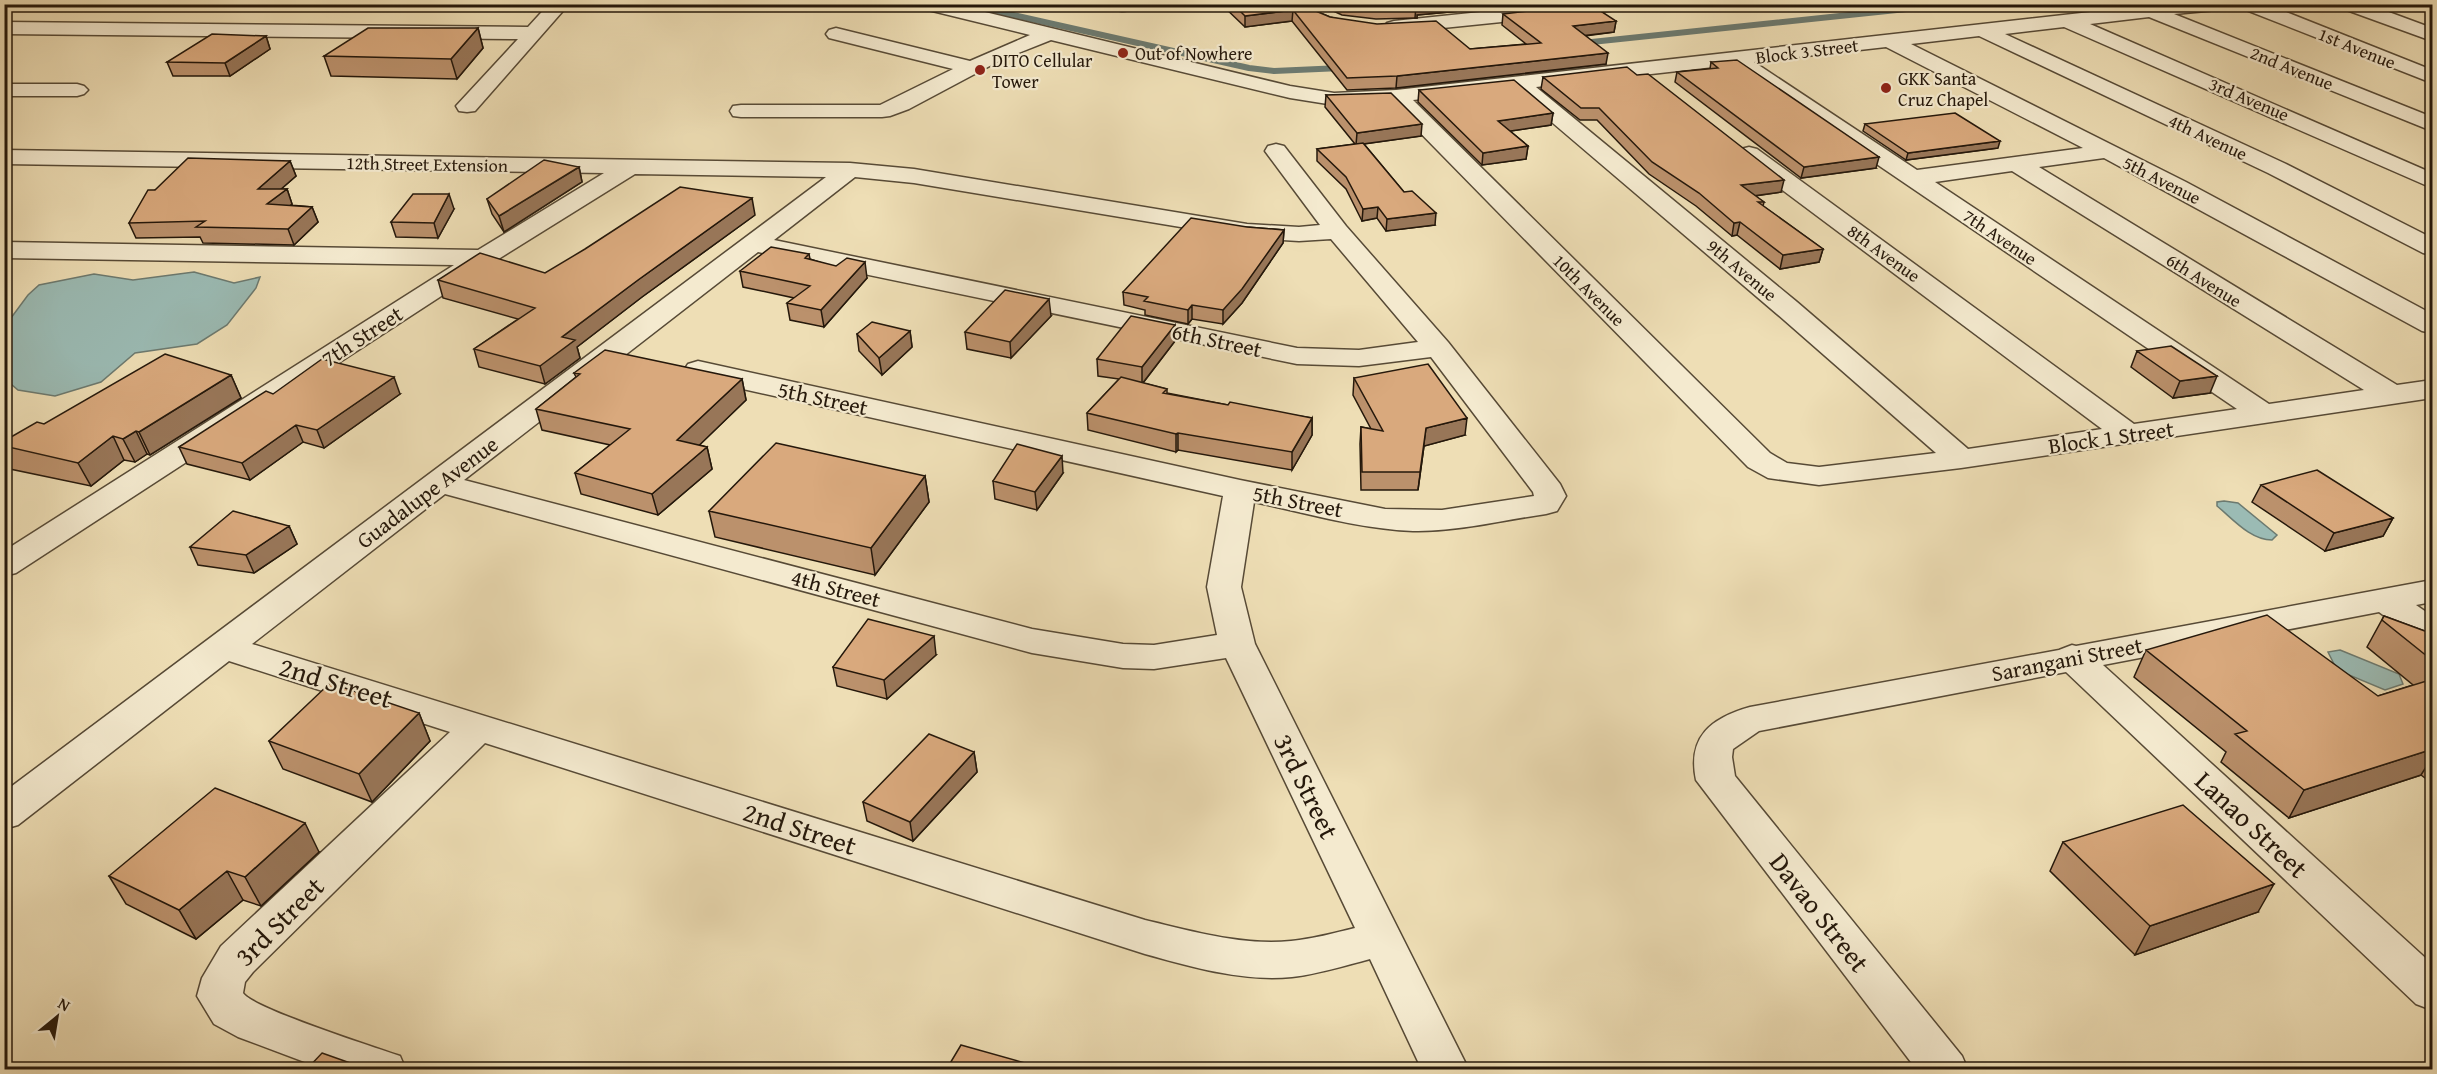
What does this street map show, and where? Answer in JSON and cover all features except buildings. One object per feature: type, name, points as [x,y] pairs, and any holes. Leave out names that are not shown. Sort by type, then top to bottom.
[{"type":"street","points":[[467,106],[522,33],[560,4]]},
{"type":"street","name":"Block 3 Street","points":[[927,4],[1308,95],[1353,99],[1520,84],[2217,4]]},
{"type":"street","points":[[1376,27],[1415,26],[1617,4]]},
{"type":"street","name":"1st Avenue","points":[[2248,4],[2433,77]]},
{"type":"street","points":[[2349,4],[2433,35]]},
{"type":"street","points":[[7,29],[61,11]]},
{"type":"street","name":"2nd Avenue","points":[[2152,12],[2433,125]]},
{"type":"street","name":"3rd Avenue","points":[[2065,20],[2321,130],[2433,181]]},
{"type":"street","points":[[7,29],[522,33]]},
{"type":"street","name":"4th Avenue","points":[[1981,30],[2276,168],[2433,248]]},
{"type":"street","points":[[836,34],[972,67]]},
{"type":"street","points":[[741,111],[882,111],[901,104],[972,67],[1049,34]]},
{"type":"street","name":"5th Avenue","points":[[1889,41],[2217,208],[2433,325]]},
{"type":"street","name":"7th Avenue","points":[[1736,59],[2264,414]]},
{"type":"street","points":[[1642,69],[1669,92]]},
{"type":"street","name":"9th Avenue","points":[[1520,84],[1787,308],[1961,459]]},
{"type":"street","points":[[4,90],[77,90]]},
{"type":"street","name":"10th Avenue","points":[[1396,96],[1759,460],[1768,466],[1789,473]]},
{"type":"street","name":"8th Avenue","points":[[1733,142],[2128,434]]},
{"type":"street","name":"5th Street","points":[[612,351],[1240,490],[1385,519],[1442,520],[1546,504],[1550,496],[1549,491],[1438,348],[1337,231],[1276,151]]},
{"type":"street","points":[[1912,178],[2106,151]]},
{"type":"street","name":"12th Street Extension","points":[[4,157],[850,170]]},
{"type":"street","name":"6th Avenue","points":[[2017,164],[2392,395]]},
{"type":"street","name":"7th Street","points":[[4,566],[483,258],[630,167]]},
{"type":"street","points":[[850,170],[914,176],[1247,231],[1299,234],[1337,231]]},
{"type":"street","name":"Guadalupe Avenue","points":[[10,805],[223,647],[850,170]]},
{"type":"street","name":"6th Street","points":[[752,244],[1297,356],[1359,358],[1438,348]]},
{"type":"street","points":[[4,250],[483,258]]},
{"type":"street","name":"Block 1 Street","points":[[1789,473],[1819,476],[1961,459],[2433,389]]},
{"type":"street","name":"4th Street","points":[[439,483],[1032,641],[1123,656],[1154,657],[1238,644]]},
{"type":"street","name":"3rd Street","points":[[1240,490],[1224,587],[1238,644],[1446,1070]]},
{"type":"street","name":"Sarangani Street","points":[[1712,748],[1724,733],[1750,720],[2072,657],[2433,591]]},
{"type":"street","points":[[2386,600],[2433,633]]},
{"type":"street","name":"2nd Street","points":[[223,647],[480,726],[1134,934],[1199,951],[1243,957],[1290,959],[1382,939]]},
{"type":"street","name":"Lanao Street","points":[[2072,657],[2433,991]]},
{"type":"street","name":"3rd Street","points":[[383,1070],[254,1023],[230,1011],[220,996],[224,978],[237,959],[480,726]]},
{"type":"street","name":"Davao Street","points":[[1712,748],[1711,763],[1716,780],[1945,1070]]},
{"type":"water","points":[[194,272],[234,283],[260,277],[256,288],[227,325],[197,344],[135,353],[101,382],[55,396],[18,390],[5,379],[5,326],[28,295],[39,285],[94,274],[133,280]]},
{"type":"water","points":[[2217,502],[2238,503],[2277,535],[2272,540],[2249,532],[2217,506]]},
{"type":"water","points":[[2340,650],[2399,674],[2403,684],[2385,690],[2337,670],[2328,652]]},
{"type":"waterway","points":[[964,4],[1249,68],[1274,71],[1341,68]]},
{"type":"waterway","points":[[1582,43],[1954,4]]},
{"type":"waterway","points":[[2426,4],[2432,7]]},
{"type":"place","name":"Out of Nowhere","points":[[1123,53]]},
{"type":"place","name":"DITO Cellular Tower","points":[[980,70]]},
{"type":"place","name":"GKK Santa Cruz Chapel","points":[[1886,88]]}]
